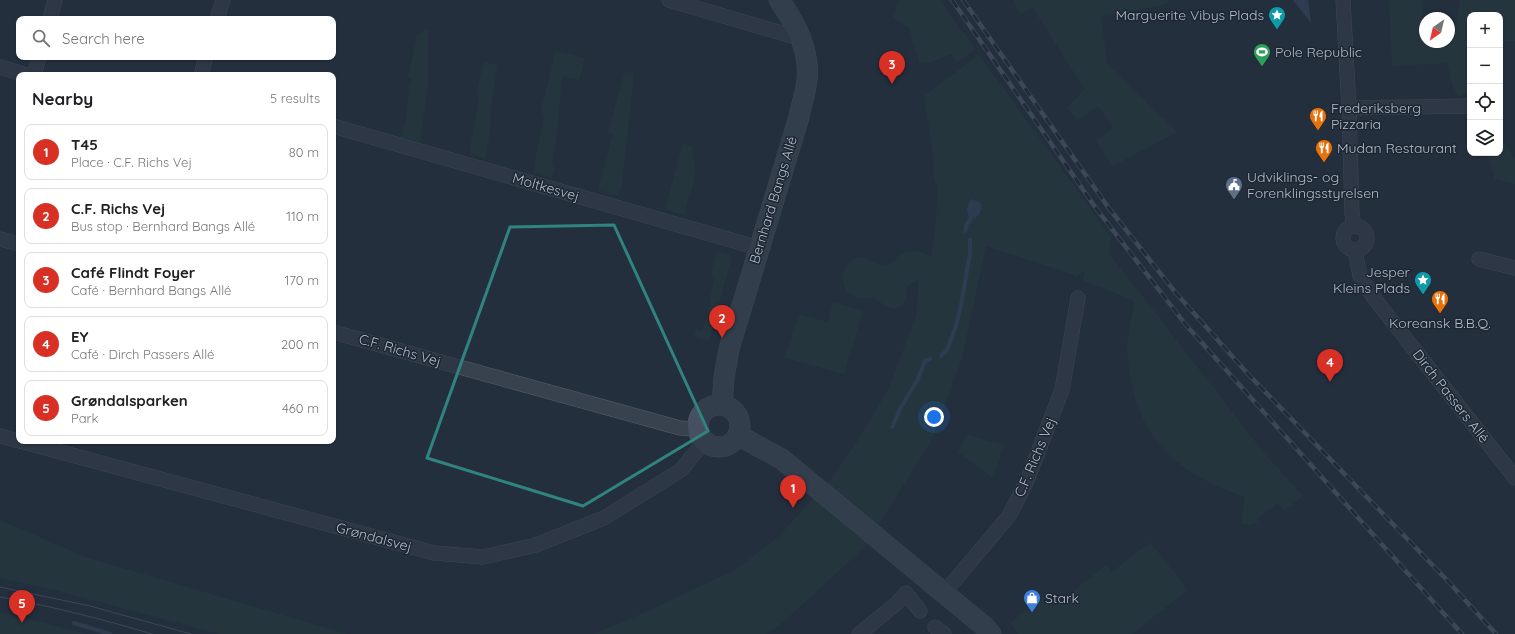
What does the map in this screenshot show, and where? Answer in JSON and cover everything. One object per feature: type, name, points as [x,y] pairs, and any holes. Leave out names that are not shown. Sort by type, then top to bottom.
[{"type":"street","points":[[51,16],[55,0]]},
{"type":"street","points":[[218,16],[222,0]]},
{"type":"street","points":[[670,0],[802,39]]},
{"type":"street","name":"Bernhard Bangs Allé","points":[[722,405],[724,378],[729,349],[799,117],[807,81],[807,58],[802,39],[779,0]]},
{"type":"street","points":[[1343,0],[1348,108],[1467,106]]},
{"type":"street","points":[[35,72],[38,60]]},
{"type":"street","points":[[202,72],[205,60]]},
{"type":"street","points":[[0,67],[16,72]]},
{"type":"street","name":"Dirch Passers Allé","points":[[1348,108],[1352,214],[1354,226],[1345,231],[1343,240],[1344,244],[1348,248],[1355,250],[1360,276],[1374,298],[1515,478]]},
{"type":"street","name":"Moltkesvej","points":[[336,127],[759,248]]},
{"type":"street","points":[[0,239],[16,243]]},
{"type":"street","points":[[1479,259],[1515,268]]},
{"type":"street","name":"C.F. Richs Vej","points":[[944,593],[1009,516],[1026,483],[1062,390],[1078,298]]},
{"type":"street","name":"C.F. Richs Vej","points":[[336,333],[702,435]]},
{"type":"street","points":[[722,405],[730,408],[738,416],[740,428],[738,435],[733,442],[722,446],[715,446],[702,435],[699,421],[705,412],[714,406],[722,405]]},
{"type":"street","name":"Grøndalsvej","points":[[31,444],[426,551],[483,557],[536,545],[604,518],[681,470],[702,435]]},
{"type":"street","points":[[738,435],[783,460],[944,593],[991,634]]},
{"type":"street","name":"Grøndalsvej","points":[[0,436],[16,440]]},
{"type":"street","points":[[859,634],[896,604],[923,576]]},
{"type":"street","points":[[906,593],[920,611]]},
{"type":"highlighted area","points":[[614,225],[708,431],[583,506],[427,458],[510,227]]},
{"type":"green space","points":[[899,0],[940,0],[975,49],[957,63],[952,54],[928,63],[920,64],[909,28],[893,17]]},
{"type":"green space","points":[[1014,0],[1168,0],[1167,4],[1101,17],[1107,64],[1177,132],[1113,166],[1096,141],[1113,128],[1098,106],[1078,120],[1067,108],[1085,89],[1032,7],[1020,15]]},
{"type":"green space","points":[[1389,0],[1424,0],[1423,12],[1419,12],[1419,48],[1455,48],[1455,23],[1460,0],[1515,0],[1515,41],[1503,41],[1503,12],[1467,12],[1467,93],[1459,96],[1453,87],[1447,63],[1392,66]]},
{"type":"green space","points":[[428,29],[428,84],[420,142],[401,137],[406,118],[409,88],[412,79],[408,77],[417,35]]},
{"type":"green space","points":[[556,51],[585,58],[579,80],[562,76],[556,142],[552,162],[555,170],[552,178],[533,172],[544,117],[541,110]]},
{"type":"green space","points":[[979,55],[1111,237],[1108,252],[1264,453],[1303,496],[1284,511],[1278,503],[1259,517],[1258,521],[1252,525],[1241,523],[1245,497],[1223,489],[1185,468],[1156,440],[1145,423],[1137,402],[1131,379],[1127,354],[1128,335],[1135,301],[1083,280],[1084,271],[1076,277],[1072,274],[986,246],[962,358],[932,439],[865,547],[781,624],[767,634],[594,634],[650,610],[737,569],[778,537],[831,479],[857,442],[889,388],[916,316],[919,279],[907,286],[906,297],[902,305],[894,309],[885,306],[874,297],[857,298],[850,294],[844,285],[843,274],[848,264],[858,258],[887,265],[903,253],[907,252],[917,251],[931,256],[935,231],[938,186],[934,180],[933,153],[924,96]]},
{"type":"green space","points":[[484,62],[497,65],[491,110],[490,133],[485,159],[469,154],[479,99],[476,93]]},
{"type":"green space","points":[[625,71],[634,74],[622,184],[618,196],[598,190],[613,134],[608,132]]},
{"type":"green space","points":[[1503,140],[1515,160],[1515,184],[1495,179],[1488,156],[1503,156]]},
{"type":"green space","points":[[683,143],[693,148],[692,154],[695,170],[684,215],[665,209]]},
{"type":"green space","points":[[717,252],[732,256],[709,341],[694,337],[696,330],[702,331],[711,299],[710,297],[715,277],[711,273]]},
{"type":"green space","points":[[833,302],[863,311],[844,374],[785,358],[799,314],[828,322]]},
{"type":"green space","points":[[967,435],[1004,445],[993,478],[958,452]]},
{"type":"green space","points":[[0,520],[85,557],[347,634],[219,634],[55,590],[0,578]]},
{"type":"green space","points":[[1150,542],[1188,590],[1132,634],[1019,634],[1010,623],[1048,593],[1057,604],[1106,565],[1112,572]]},
{"type":"green space","points":[[0,612],[87,634],[0,634]]},
{"type":"water","points":[[1293,0],[1308,0],[1311,23]]},
{"type":"water","points":[[971,199],[979,202],[982,206],[979,214],[973,219],[967,212]]},
{"type":"waterway","points":[[965,231],[971,218]]},
{"type":"waterway","points":[[941,356],[947,350],[956,326],[970,253],[970,240]]},
{"type":"waterway","points":[[892,427],[901,407],[917,381],[925,361],[930,359]]},
{"type":"waterway","points":[[74,623],[110,634]]},
{"type":"tram line","points":[[0,587],[90,606],[191,634]]},
{"type":"tram line","points":[[0,597],[76,613],[152,634]]},
{"type":"railway","points":[[952,0],[1095,207],[1186,325],[1462,634]]},
{"type":"railway","points":[[963,0],[1108,207],[1175,292],[1248,374],[1445,578],[1496,634]]},
{"type":"place","name":"Marguerite Vibys Plads","points":[[1277,30]]},
{"type":"place","name":"Pole Republic","points":[[1262,67]]},
{"type":"place","name":"Café Flindt Foyer","points":[[892,84]]},
{"type":"place","name":"Frederiksberg Pizzaria","points":[[1318,131]]},
{"type":"place","name":"Mudan Restaurant","points":[[1324,163]]},
{"type":"place","name":"Udviklings- og Forenklingsstyrelsen","points":[[1234,200]]},
{"type":"place","name":"Jesper Kleins Plads","points":[[1423,295]]},
{"type":"place","name":"Koreansk B.B.Q.","points":[[1440,314]]},
{"type":"place","name":"C.F. Richs Vej","points":[[722,338]]},
{"type":"place","name":"EY","points":[[1330,382]]},
{"type":"place","name":"T45","points":[[793,508]]},
{"type":"place","name":"Stark","points":[[1032,613]]},
{"type":"place","name":"Grøndalsparken","points":[[22,623]]}]
